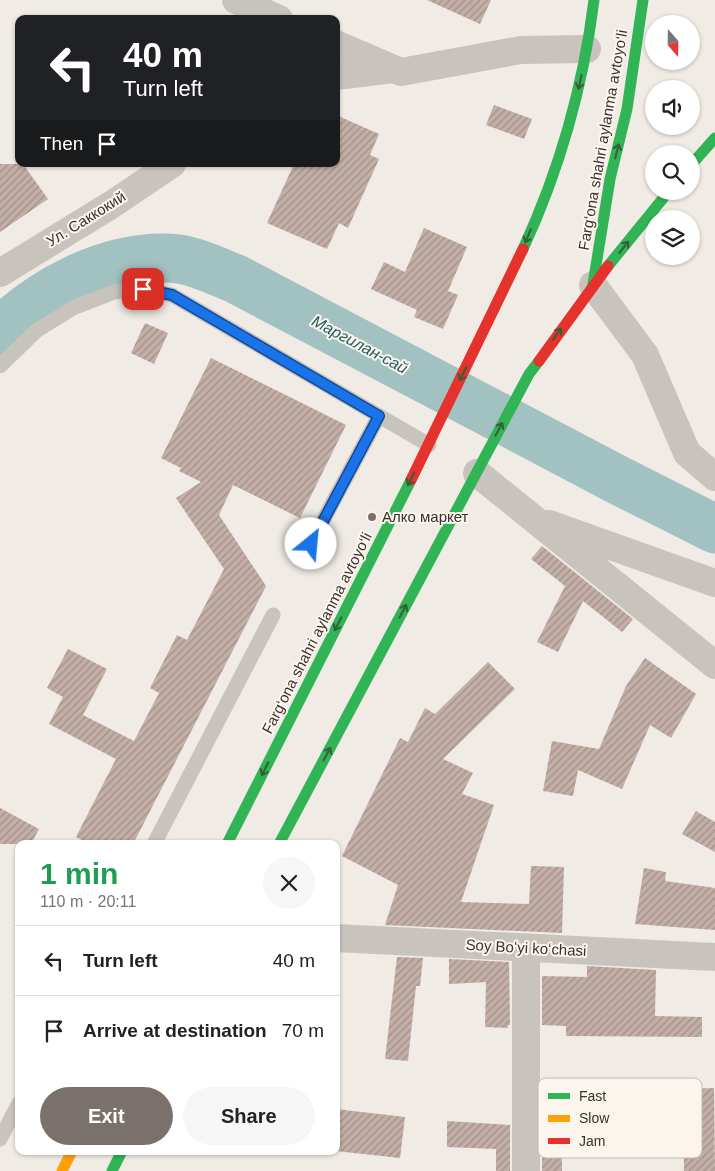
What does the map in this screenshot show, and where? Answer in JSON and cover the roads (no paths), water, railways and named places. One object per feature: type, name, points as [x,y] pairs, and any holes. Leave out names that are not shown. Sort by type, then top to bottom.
[{"type":"highway","name":"Farg‘ona shahri aylanma avtoyo‘li","points":[[229,840],[431,440],[522,252],[557,166],[576,98],[587,49],[594,0]]},
{"type":"highway","name":"Farg‘ona shahri aylanma avtoyo‘li","points":[[593,285],[610,179],[627,109],[643,0]]},
{"type":"highway","points":[[700,155],[715,138]]},
{"type":"highway","points":[[282,840],[529,374],[593,285],[662,200]]},
{"type":"highway","points":[[62,1171],[70,1155]]},
{"type":"highway","points":[[112,1171],[120,1155]]},
{"type":"street","points":[[236,0],[270,15]]},
{"type":"street","points":[[340,46],[401,72],[521,50],[587,49]]},
{"type":"street","points":[[340,76],[394,69]]},
{"type":"street","name":"Ул. Саккокий","points":[[0,273],[111,205],[168,167]]},
{"type":"street","points":[[593,285],[645,355],[688,453],[715,477]]},
{"type":"street","points":[[476,472],[715,666]]},
{"type":"street","points":[[529,516],[715,583]]},
{"type":"street","name":"Soy Boʻyi koʻchasi","points":[[340,938],[715,956]]},
{"type":"street","points":[[526,948],[526,1171]]},
{"type":"lane","points":[[0,366],[36,331],[72,308],[114,292],[143,289],[172,295],[379,416],[431,440]]},
{"type":"lane","points":[[311,544],[379,416]]},
{"type":"lane","points":[[156,840],[273,615]]},
{"type":"lane","points":[[0,1139],[15,1111]]},
{"type":"waterway","name":"Маргилан-сай","points":[[0,332],[17,317],[55,290],[98,270],[120,263],[143,259],[166,258],[193,262],[236,279],[715,529]]},
{"type":"place","name":"Алко маркет","points":[[372,517]]}]
